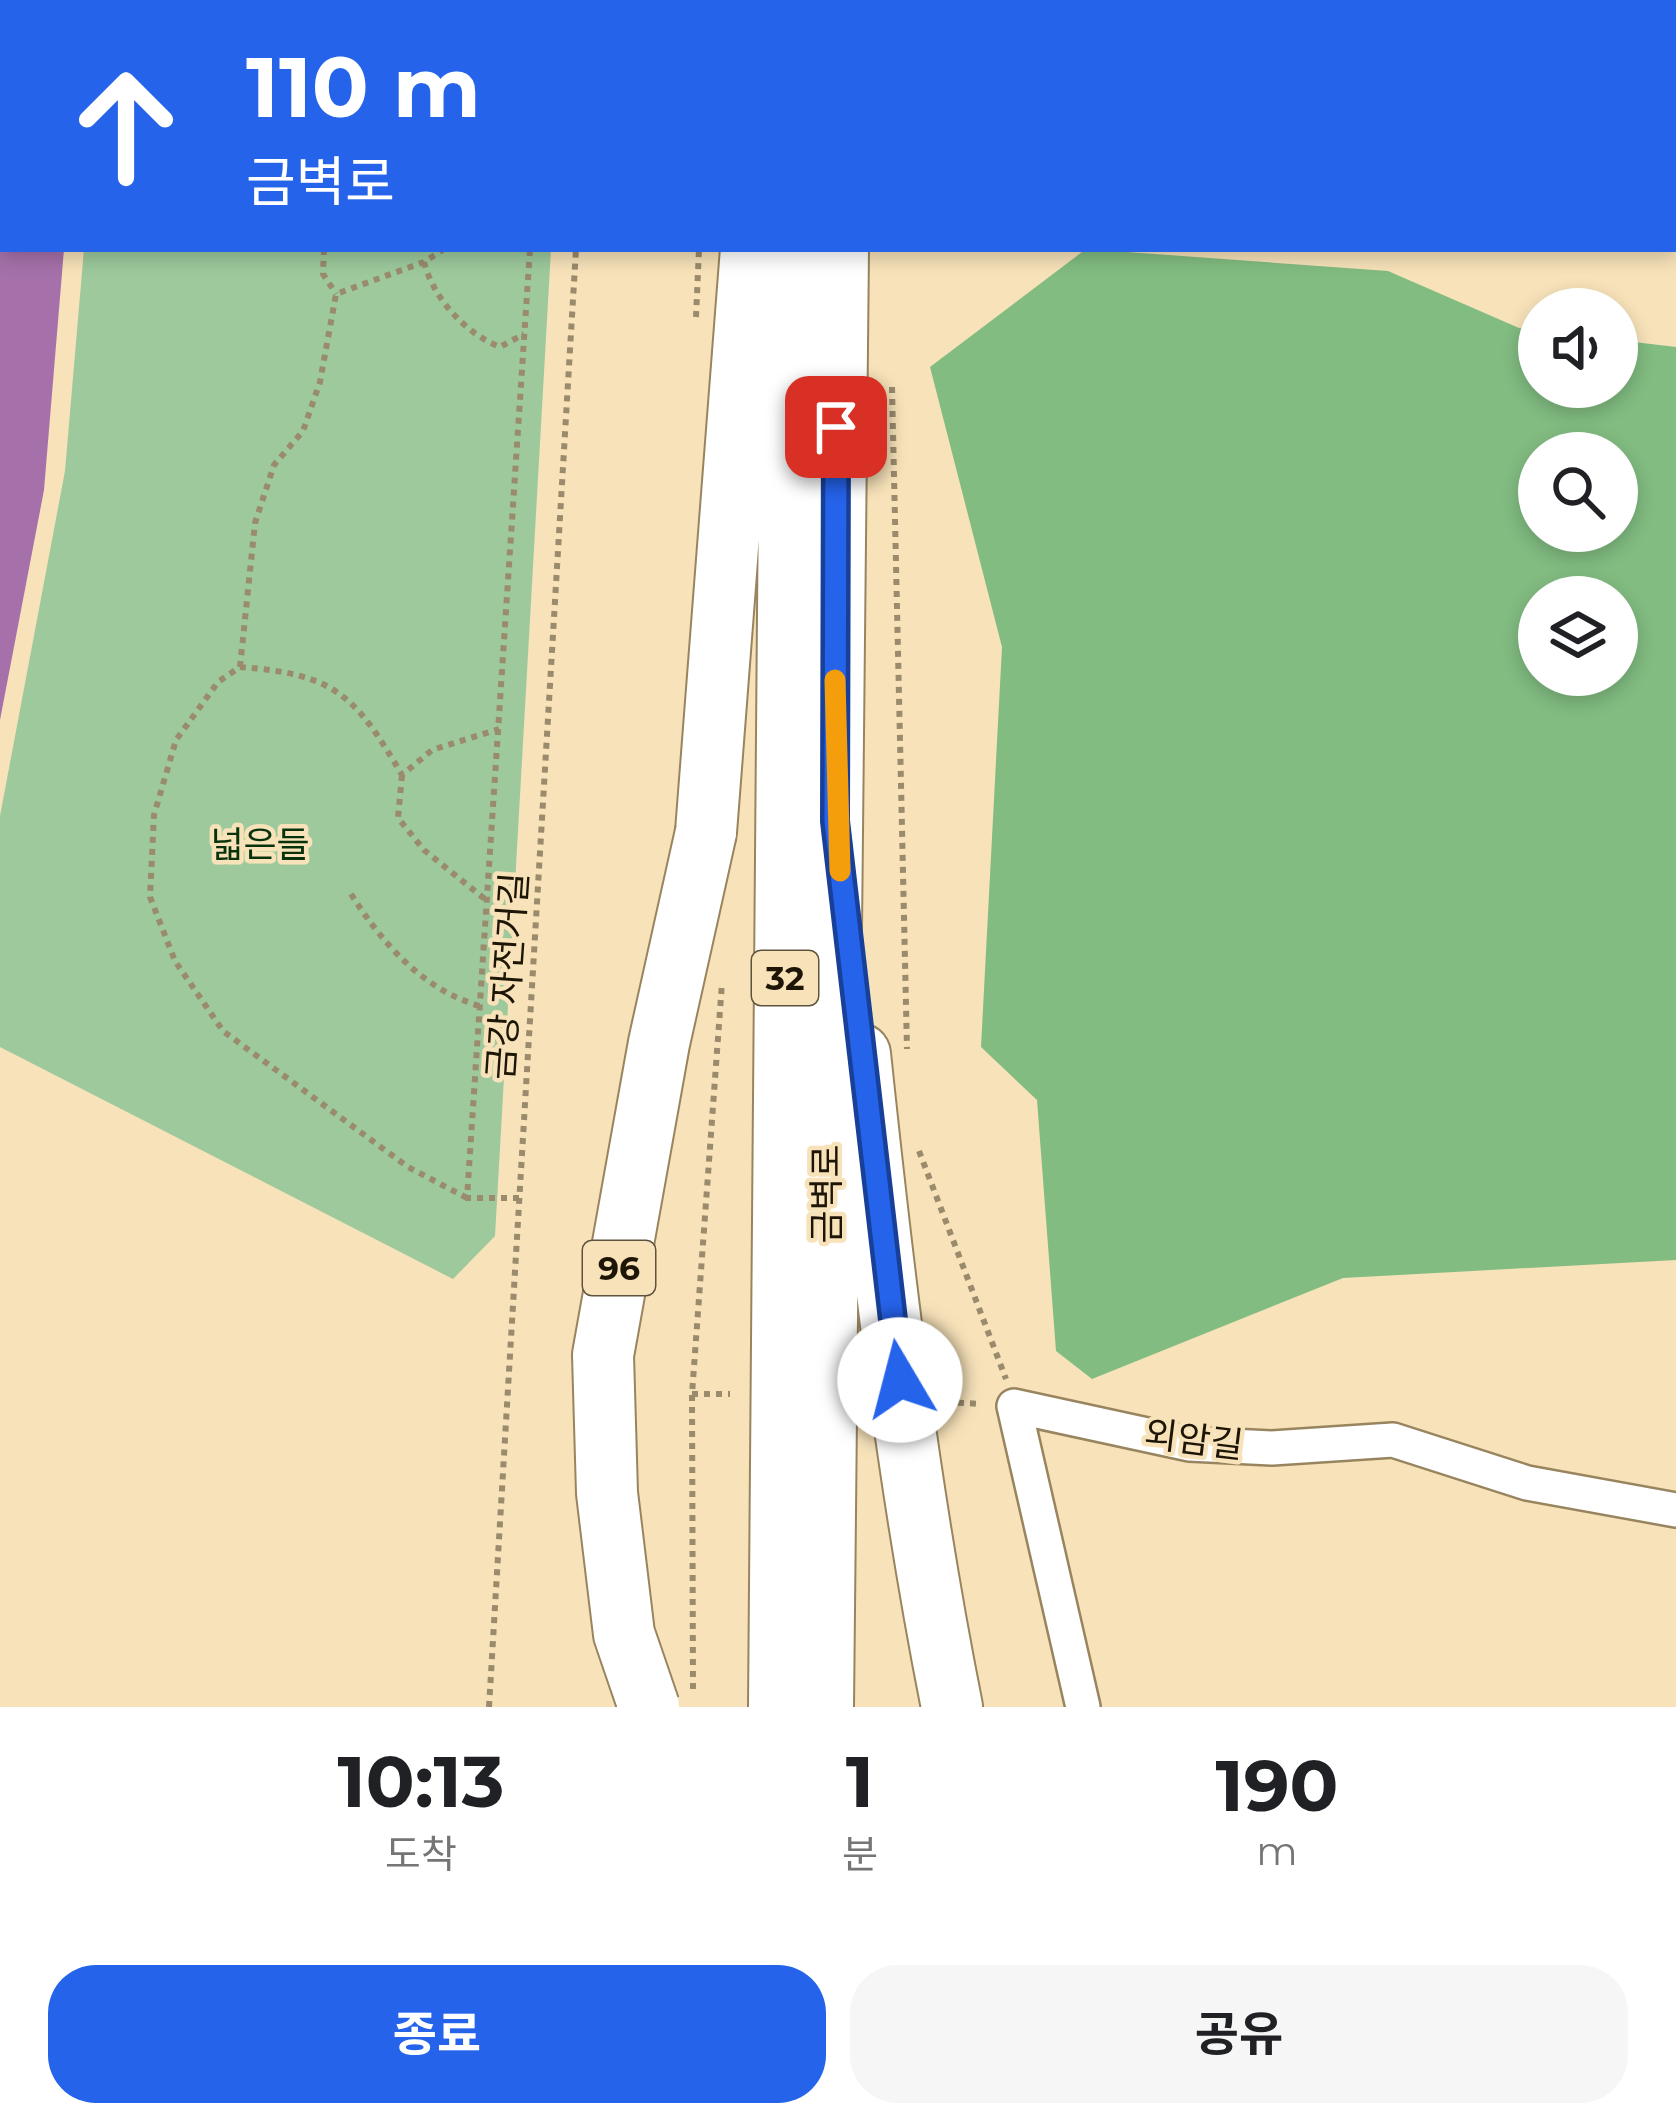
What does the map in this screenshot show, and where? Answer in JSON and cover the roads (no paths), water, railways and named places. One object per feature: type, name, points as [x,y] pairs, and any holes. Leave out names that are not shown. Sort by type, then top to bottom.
[{"type":"highway","name":"96","points":[[649,1707],[624,1634],[607,1493],[603,1355],[659,1043],[706,832],[751,252]]},
{"type":"highway","name":"금벽로","points":[[778,1707],[791,252]]},
{"type":"highway","name":"금벽로","points":[[823,1707],[838,252]]},
{"type":"highway","points":[[835,821],[880,1240],[933,1613],[952,1707]]},
{"type":"street","name":"외암길","points":[[1083,1707],[1014,1406],[1189,1444],[1272,1448],[1393,1440],[1527,1483],[1676,1510]]},
{"type":"park label","name":"넓은들","points":[[260,844]]}]
